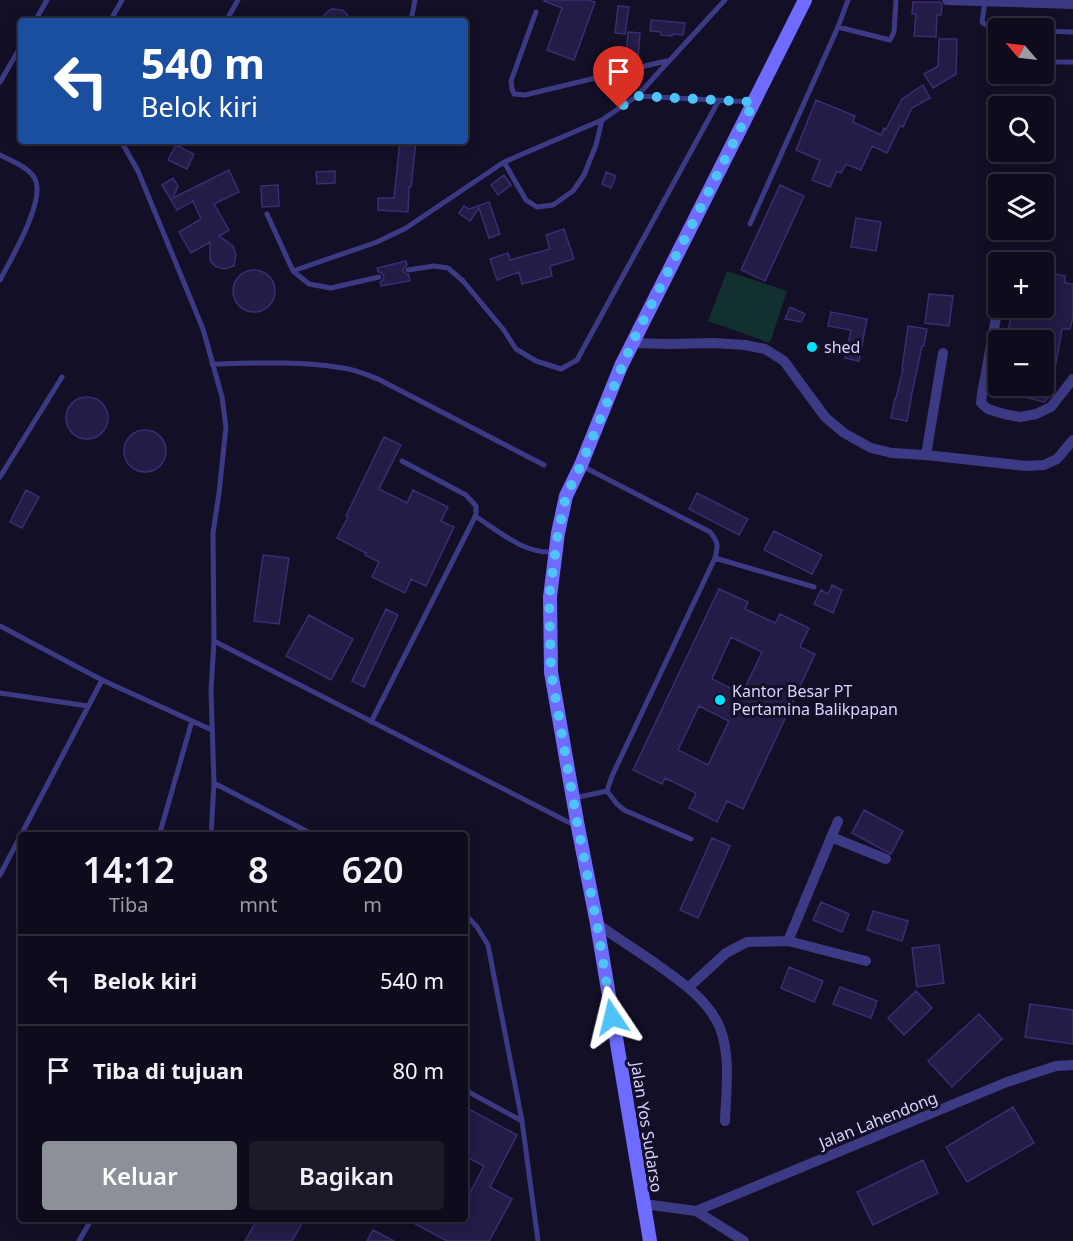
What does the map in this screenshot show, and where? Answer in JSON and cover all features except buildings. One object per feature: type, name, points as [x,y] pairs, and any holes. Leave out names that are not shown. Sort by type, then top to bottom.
[{"type":"main road","name":"Jalan Yos Sudarso","points":[[650,1241],[597,924],[551,672],[549,597],[566,496],[632,343],[805,0]]},
{"type":"street","points":[[947,0],[1073,4]]},
{"type":"street","points":[[996,318],[981,403],[988,410],[1020,417],[1036,414],[1051,407],[1073,379]]},
{"type":"street","points":[[632,343],[714,343],[765,349],[784,361],[825,417],[844,433],[871,448],[892,453],[1026,466],[1044,465],[1057,459],[1073,440]]},
{"type":"street","points":[[926,455],[943,353]]},
{"type":"street","points":[[788,941],[838,821]]},
{"type":"street","points":[[831,837],[886,859]]},
{"type":"street","points":[[597,924],[689,987],[708,1008],[720,1028],[724,1049],[727,1076],[725,1121]]},
{"type":"street","points":[[689,987],[726,953],[747,942],[788,941],[866,961]]},
{"type":"street","name":"Jalan Lahendong","points":[[696,1211],[1007,1082],[1056,1066],[1073,1065]]},
{"type":"street","points":[[644,1204],[696,1211],[744,1241]]},
{"type":"lane","points":[[37,18],[47,0]]},
{"type":"lane","points":[[112,18],[122,0]]},
{"type":"lane","points":[[228,18],[238,0]]},
{"type":"lane","points":[[412,18],[415,0]]},
{"type":"lane","points":[[293,271],[378,242],[406,228],[504,162],[602,120],[637,96],[725,0]]},
{"type":"lane","points":[[750,224],[848,0]]},
{"type":"lane","points":[[838,27],[890,40],[894,32],[896,0]]},
{"type":"lane","points":[[985,1],[982,22],[988,26]]},
{"type":"lane","points":[[536,12],[512,81],[514,94],[525,95],[668,61]]},
{"type":"lane","points":[[1054,31],[1073,32]]},
{"type":"lane","points":[[0,82],[18,50]]},
{"type":"lane","points":[[1054,62],[1073,62]]},
{"type":"lane","points":[[637,96],[754,102]]},
{"type":"lane","points":[[408,270],[434,266],[448,267],[463,281],[516,350],[536,361],[561,369],[578,360],[719,100]]},
{"type":"lane","points":[[504,162],[526,200],[537,207],[553,205],[573,191],[584,174],[596,145],[602,120]]},
{"type":"lane","points":[[123,144],[138,171],[203,329],[222,397],[226,427],[213,533],[214,641],[211,690],[214,783],[211,832]]},
{"type":"lane","points":[[0,155],[27,169],[36,181],[37,190],[35,203],[21,240],[0,279]]},
{"type":"lane","points":[[267,214],[293,271],[309,284],[331,288],[379,277]]},
{"type":"lane","points":[[212,364],[272,363],[355,370],[378,379],[544,465]]},
{"type":"lane","points":[[0,477],[62,376]]},
{"type":"lane","points":[[371,722],[475,516],[476,506],[466,495],[402,461]]},
{"type":"lane","points":[[581,465],[710,532],[718,546],[715,558],[607,791]]},
{"type":"lane","points":[[475,516],[525,548],[538,552],[556,552]]},
{"type":"lane","points":[[715,558],[814,587]]},
{"type":"lane","points":[[0,626],[102,680],[212,730]]},
{"type":"lane","points":[[214,641],[578,827]]},
{"type":"lane","points":[[22,832],[102,680]]},
{"type":"lane","points":[[0,693],[88,706]]},
{"type":"lane","points":[[160,832],[192,721]]},
{"type":"lane","points":[[214,783],[308,832]]},
{"type":"lane","points":[[573,798],[607,791]]},
{"type":"lane","points":[[607,791],[624,810],[691,839]]},
{"type":"lane","points":[[0,875],[18,840]]},
{"type":"lane","points":[[468,917],[488,945],[522,1122],[537,1241]]},
{"type":"lane","points":[[468,1092],[522,1122]]},
{"type":"lane","points":[[79,1241],[90,1222]]},
{"type":"green space","points":[[727,271],[787,291],[770,343],[708,321]]},
{"type":"place","name":"shed","points":[[812,347]]},
{"type":"place","name":"Kantor Besar PT Pertamina Balikpapan","points":[[720,700]]},
{"type":"route","points":[[612,1017],[551,672],[549,597],[558,533],[566,496],[621,366],[754,102],[637,96],[619,108]]}]
